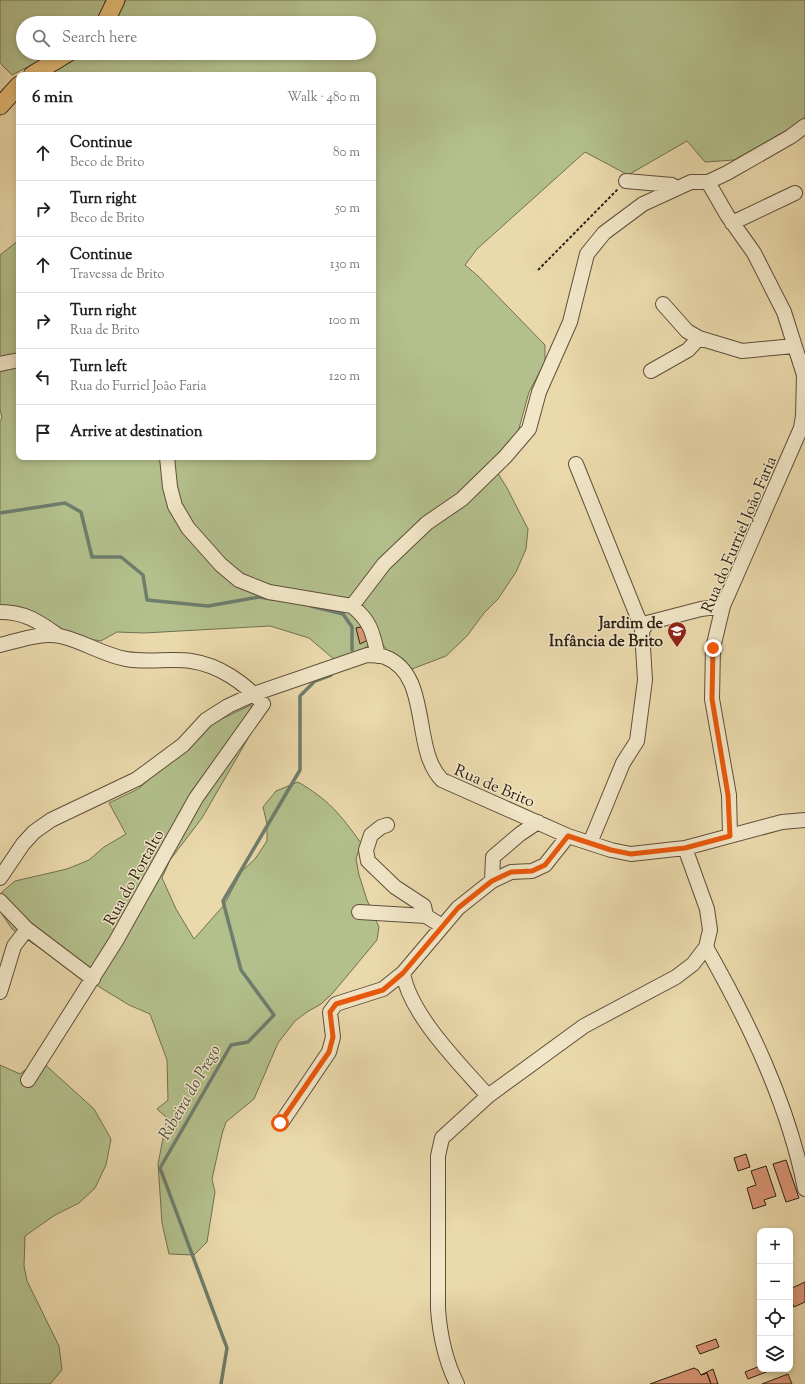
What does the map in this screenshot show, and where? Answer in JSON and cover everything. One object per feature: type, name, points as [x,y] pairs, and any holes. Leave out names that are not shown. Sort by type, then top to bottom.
[{"type":"main road","points":[[108,16],[116,0]]},
{"type":"main road","points":[[37,72],[57,60]]},
{"type":"main road","points":[[0,106],[16,88]]},
{"type":"street","points":[[352,606],[384,564],[427,523],[462,498],[505,457],[530,429],[539,392],[570,322],[587,254],[604,233],[643,204],[691,182],[708,182],[790,137],[805,126]]},
{"type":"street","points":[[626,181],[672,185],[676,188]]},
{"type":"street","name":"Rua do Furriel João Faria","points":[[708,182],[732,223],[754,253],[784,312],[804,375],[804,416],[801,428],[723,606],[713,648],[712,699],[728,795],[730,836]]},
{"type":"street","points":[[732,223],[795,194]]},
{"type":"street","points":[[663,304],[687,331],[699,338],[742,351],[794,346]]},
{"type":"street","points":[[651,371],[688,350],[699,338]]},
{"type":"street","points":[[0,364],[16,361]]},
{"type":"street","points":[[0,877],[23,844],[34,832],[51,820],[137,779],[183,745],[206,720],[254,694],[367,654],[378,656],[372,629],[363,614],[352,606],[269,592],[239,580],[220,565],[188,528],[175,506],[170,487],[167,460]]},
{"type":"street","points":[[576,464],[638,618],[644,626]]},
{"type":"street","points":[[590,843],[623,763],[637,741],[645,680],[642,631],[644,626],[648,623],[701,608],[723,606]]},
{"type":"street","points":[[0,612],[16,613],[32,617],[59,636],[118,658],[136,661],[191,661],[212,668],[242,682],[254,694]]},
{"type":"street","points":[[0,645],[32,637],[59,636]]},
{"type":"street","name":"Rua de Brito","points":[[378,656],[385,657],[399,666],[412,686],[427,759],[434,773],[442,780],[568,836],[631,854],[685,848],[782,822],[805,820]]},
{"type":"street","name":"Rua do Portalto","points":[[28,1080],[93,979],[196,798],[263,704],[254,694]]},
{"type":"street","points":[[492,881],[493,858],[520,834],[538,822]]},
{"type":"street","points":[[387,825],[381,826],[371,835],[366,850],[368,861],[395,887],[424,906],[426,916]]},
{"type":"street","points":[[280,1123],[329,1052],[333,1037],[330,1012],[336,1004],[383,990],[403,973],[458,908],[492,881],[511,872],[532,871],[545,865],[568,836]]},
{"type":"street","points":[[456,1384],[449,1368],[439,1330],[439,1151],[442,1138],[488,1096],[584,1026],[676,977],[693,964],[706,947],[710,930],[707,909],[685,848]]},
{"type":"street","points":[[0,901],[27,929],[93,979]]},
{"type":"street","points":[[359,912],[426,916],[442,926]]},
{"type":"street","points":[[0,992],[14,946],[27,929]]},
{"type":"street","points":[[706,947],[739,1005],[769,1074],[792,1138],[805,1189]]},
{"type":"street","points":[[403,973],[405,984],[422,1015],[446,1050],[488,1096]]},
{"type":"path","points":[[538,270],[626,181]]},
{"type":"green space","points":[[0,0],[805,0],[805,117],[796,125],[734,160],[705,162],[687,141],[628,175],[585,152],[477,249],[465,265],[478,276],[545,345],[545,362],[529,392],[518,432],[491,462],[507,488],[528,529],[526,549],[516,572],[498,599],[484,613],[467,636],[446,656],[412,669],[400,671],[382,643],[371,643],[350,660],[336,661],[309,638],[270,626],[144,633],[117,632],[101,641],[71,636],[0,613],[0,421],[2,418],[0,409],[0,255],[16,242],[16,460],[376,460],[376,72],[47,72],[41,60],[12,75],[0,63]]},
{"type":"green space","points":[[251,705],[259,707],[250,735],[202,818],[170,860],[162,878],[176,909],[194,939],[224,905],[242,871],[255,859],[267,841],[267,824],[263,807],[276,791],[298,782],[318,795],[333,808],[361,843],[356,859],[359,875],[367,900],[379,927],[377,940],[332,994],[321,1004],[295,1021],[278,1043],[254,1099],[226,1122],[212,1179],[215,1192],[207,1242],[194,1255],[169,1254],[162,1223],[158,1164],[167,1118],[157,1109],[168,1100],[167,1060],[150,1014],[129,1005],[70,969],[12,929],[2,914],[2,892],[15,881],[67,869],[89,860],[104,847],[126,834],[109,803],[138,789],[215,722]]},
{"type":"green space","points":[[39,1059],[94,1109],[111,1139],[106,1165],[95,1188],[79,1203],[55,1215],[25,1236],[24,1266],[27,1281],[59,1346],[62,1370],[50,1384],[0,1384],[0,1065],[20,1074]]},
{"type":"building","points":[[365,626],[368,640],[360,644],[356,628]]},
{"type":"building","points":[[746,1154],[750,1167],[738,1171],[734,1158]]},
{"type":"building","points":[[786,1160],[799,1198],[786,1202],[773,1164]]},
{"type":"building","points":[[766,1166],[776,1196],[764,1200],[766,1205],[753,1209],[747,1188],[756,1185],[751,1171]]},
{"type":"building","points":[[805,1282],[805,1302],[794,1307],[793,1305],[793,1288]]},
{"type":"building","points":[[716,1339],[719,1347],[700,1354],[696,1346]]},
{"type":"building","points":[[757,1367],[757,1372],[766,1372],[748,1379],[745,1372]]},
{"type":"building","points":[[694,1368],[698,1370],[701,1375],[707,1373],[711,1384],[650,1384]]},
{"type":"building","points":[[713,1369],[718,1384],[711,1384],[707,1373],[701,1375]]},
{"type":"building","points":[[788,1374],[792,1384],[762,1384]]},
{"type":"waterway","name":"Ribeira do Prego","points":[[0,513],[65,503],[81,512],[92,557],[121,557],[143,575],[147,600],[208,606],[259,597],[272,599]]},
{"type":"waterway","name":"Ribeira do Prego","points":[[311,606],[343,614],[352,627],[352,650]]},
{"type":"waterway","name":"Ribeira do Prego","points":[[221,1384],[227,1348],[160,1168],[231,1045],[248,1042],[274,1015],[241,970],[223,901],[300,770],[300,696],[315,681],[331,675]]},
{"type":"place","name":"Jardim de Infância de Brito","points":[[677,648]]},
{"type":"route","points":[[280,1123],[329,1052],[333,1037],[330,1012],[336,1004],[383,990],[403,973],[409,963],[458,908],[492,881],[511,872],[532,871],[545,865],[568,836],[611,850],[631,854],[685,848],[730,836],[728,795],[712,699],[713,648]]}]
